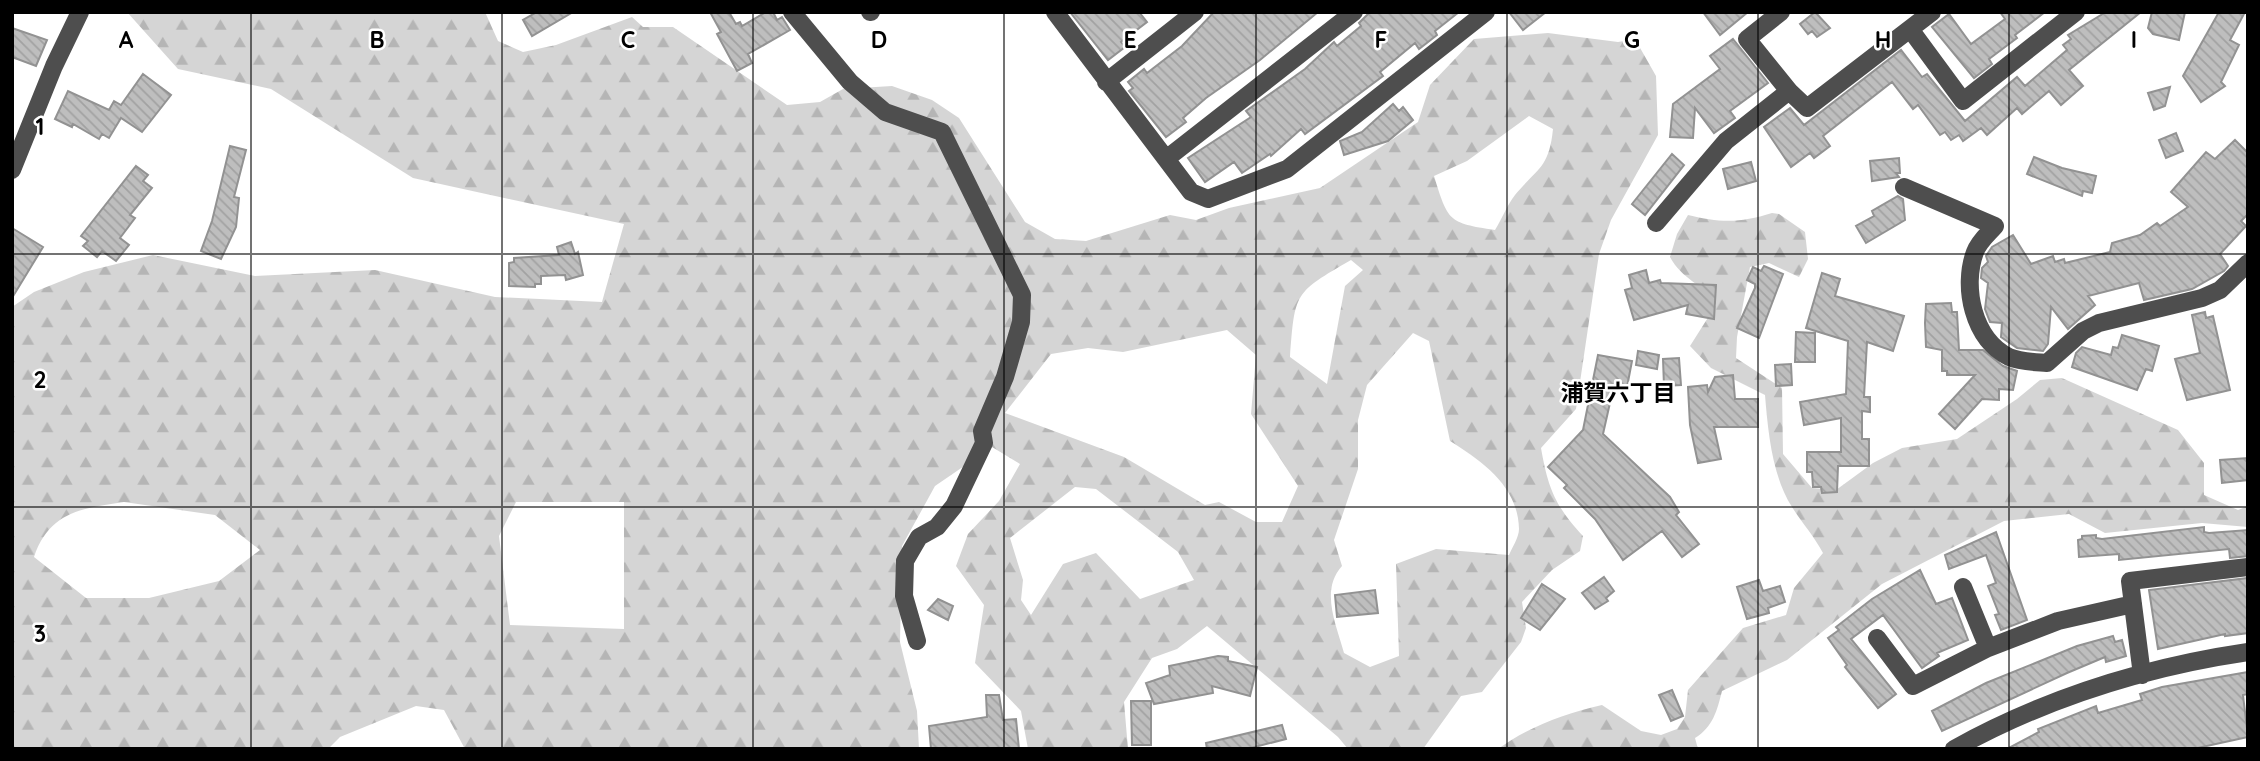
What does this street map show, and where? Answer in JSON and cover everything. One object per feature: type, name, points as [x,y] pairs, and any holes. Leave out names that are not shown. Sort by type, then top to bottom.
[{"type":"street","points":[[12,170],[54,66],[80,12]]},
{"type":"street","points":[[792,12],[850,82],[885,112],[942,132],[1022,295],[1021,322],[1005,377],[982,431],[984,443],[954,506],[937,527],[919,537],[905,561],[904,596],[917,641]]},
{"type":"street","points":[[1055,12],[1191,192],[1208,199],[1287,169],[1486,12]]},
{"type":"street","points":[[1106,82],[1195,12]]},
{"type":"street","points":[[1166,159],[1354,12]]},
{"type":"street","points":[[1781,12],[1747,39],[1789,91],[1807,108],[1931,12]]},
{"type":"street","points":[[1910,29],[1963,101],[2076,12]]},
{"type":"street","points":[[1656,223],[1726,142],[1789,91]]},
{"type":"street","points":[[1904,187],[1995,226],[1976,249],[1970,282],[1972,298],[1975,313],[1989,340],[2009,357],[2021,361],[2047,363],[2083,331],[2099,323],[2180,305],[2220,290],[2248,263]]},
{"type":"street","points":[[2142,675],[2130,581],[2248,567]]},
{"type":"street","points":[[1964,587],[1988,648]]},
{"type":"street","points":[[1877,638],[1913,686],[1988,648],[2058,621],[2133,604]]},
{"type":"street","points":[[1954,749],[2028,712],[2142,675],[2248,652]]},
{"type":"green space","points":[[127,12],[485,12],[498,41],[523,52],[556,45],[632,17],[643,27],[673,27],[787,105],[820,102],[843,89],[892,86],[932,100],[959,118],[1025,222],[1055,239],[1086,241],[1170,215],[1196,220],[1229,208],[1320,188],[1418,122],[1430,85],[1474,39],[1548,33],[1618,42],[1635,39],[1656,76],[1658,135],[1611,220],[1599,254],[1576,409],[1541,448],[1554,496],[1583,536],[1580,551],[1552,570],[1522,602],[1526,628],[1521,642],[1482,692],[1461,696],[1423,749],[1348,749],[1338,737],[1207,626],[1177,649],[1152,658],[1124,702],[1128,749],[1028,749],[1021,711],[975,663],[984,605],[956,566],[968,534],[999,501],[1020,464],[992,447],[935,486],[902,546],[900,642],[917,711],[919,749],[465,749],[444,710],[416,706],[340,737],[328,749],[12,749],[12,307],[34,292],[84,272],[153,255],[255,276],[375,270],[495,297],[602,302],[624,224],[413,178],[271,89],[178,69]],"holes":[[[1529,116],[1553,129],[1548,152],[1541,167],[1512,199],[1495,230],[1459,222],[1447,211],[1443,202],[1434,176],[1467,161]],[[1351,260],[1363,270],[1345,286],[1327,384],[1290,357],[1296,306],[1301,296],[1318,280]],[[1227,330],[1256,355],[1251,414],[1298,486],[1282,522],[1256,522],[1219,502],[1205,505],[1124,457],[1005,413],[1051,354],[1088,348],[1123,352]],[[1413,333],[1429,341],[1450,441],[1486,467],[1505,488],[1517,514],[1519,529],[1509,555],[1436,549],[1396,564],[1399,656],[1370,667],[1344,653],[1334,619],[1331,596],[1335,575],[1342,566],[1334,540],[1358,469],[1358,420],[1367,385]],[[1075,487],[1096,489],[1178,552],[1194,580],[1140,599],[1096,553],[1063,564],[1031,615],[1021,600],[1023,580],[1010,538]],[[124,502],[215,515],[260,550],[219,581],[149,598],[86,598],[34,557],[40,542],[58,521],[94,507]],[[516,502],[624,502],[624,629],[510,625],[499,536]]]},
{"type":"green space","points":[[1779,214],[1805,232],[1808,259],[1799,277],[1769,263],[1750,267],[1737,337],[1736,358],[1782,388],[1783,454],[1812,488],[1836,490],[1873,463],[1902,448],[1957,439],[2017,399],[2040,380],[2062,378],[2178,430],[2204,463],[2204,495],[2238,510],[2248,506],[2248,527],[2202,523],[2105,533],[2069,514],[2004,521],[1882,584],[1787,660],[1722,691],[1710,724],[1695,738],[1698,749],[1498,749],[1548,722],[1602,705],[1641,731],[1661,735],[1677,729],[1685,717],[1688,690],[1743,628],[1786,615],[1794,588],[1823,553],[1785,495],[1775,467],[1765,395],[1711,368],[1690,346],[1716,305],[1705,291],[1680,271],[1670,257],[1677,234],[1688,215],[1730,221]]},
{"type":"building","points":[[537,12],[573,12],[532,36],[523,20]]},
{"type":"building","points":[[710,12],[729,12],[736,24],[740,22],[742,26],[766,12],[773,12],[777,20],[782,17],[790,30],[748,54],[752,63],[737,71],[717,34],[721,32]]},
{"type":"building","points":[[1070,12],[1139,12],[1147,22],[1121,42],[1125,47],[1108,60]]},
{"type":"building","points":[[1214,12],[1318,12],[1260,60],[1206,98],[1183,118],[1186,122],[1166,137],[1129,91],[1133,88],[1128,82],[1144,69],[1147,73],[1182,46]]},
{"type":"building","points":[[1370,12],[1459,12],[1435,31],[1437,35],[1419,49],[1415,43],[1380,72],[1383,76],[1305,134],[1301,129],[1271,156],[1270,154],[1242,173],[1234,162],[1205,182],[1188,158],[1251,117],[1246,111],[1305,69],[1334,42],[1337,46],[1361,26],[1359,23]]},
{"type":"building","points":[[1509,12],[1546,12],[1523,30]]},
{"type":"building","points":[[1703,12],[1748,12],[1720,35]]},
{"type":"building","points":[[1815,12],[1830,28],[1817,37],[1812,31],[1808,34],[1800,24]]},
{"type":"building","points":[[2000,12],[2045,12],[1989,59],[1992,64],[1974,78],[1932,27],[1949,14],[1971,44],[2005,19]]},
{"type":"building","points":[[2106,12],[2141,12],[2069,70],[2083,86],[2061,105],[2049,91],[2022,114],[2017,108],[1987,135],[1981,128],[1963,141],[1959,135],[1951,140],[1945,132],[1940,135],[1918,105],[1913,109],[1892,82],[1823,136],[1830,146],[1814,158],[1810,153],[1791,167],[1764,127],[1790,108],[1804,125],[1901,50],[1922,77],[1927,74],[1965,121],[2017,77],[2025,86],[2067,50],[2063,45],[2071,39],[2068,35]]},
{"type":"building","points":[[2152,12],[2185,12],[2179,40],[2153,34],[2148,28]]},
{"type":"building","points":[[2219,12],[2245,12],[2230,40],[2239,45],[2221,82],[2225,86],[2201,102],[2183,76]]},
{"type":"building","points":[[12,28],[47,40],[36,66],[12,57]]},
{"type":"building","points":[[1733,39],[1768,83],[1730,111],[1735,118],[1714,133],[1695,108],[1693,138],[1670,137],[1673,104],[1720,69],[1710,56]]},
{"type":"building","points":[[143,74],[171,95],[142,132],[121,118],[109,138],[102,134],[99,139],[73,124],[72,127],[55,119],[68,91],[109,110],[114,101],[121,105]]},
{"type":"building","points":[[2170,87],[2165,106],[2154,110],[2148,93]]},
{"type":"building","points":[[1393,104],[1399,111],[1403,107],[1413,120],[1388,141],[1344,155],[1340,141],[1362,132]]},
{"type":"building","points":[[2176,133],[2183,151],[2166,158],[2159,140]]},
{"type":"building","points":[[2235,140],[2248,153],[2248,214],[2241,221],[2246,226],[2220,254],[2228,266],[2224,271],[2192,289],[2144,300],[2139,283],[2088,296],[2095,305],[2068,329],[2051,307],[2048,344],[2043,351],[2017,348],[2001,337],[2002,323],[1990,322],[1985,309],[1988,283],[1981,278],[1982,268],[1988,262],[1986,256],[1992,247],[2013,235],[2031,264],[2053,256],[2055,262],[2064,259],[2065,263],[2110,252],[2112,243],[2140,235],[2157,223],[2160,226],[2188,207],[2171,192],[2206,152],[2215,159]]},
{"type":"building","points":[[230,146],[246,150],[234,197],[239,198],[236,227],[221,259],[201,251],[212,221]]},
{"type":"building","points":[[1672,154],[1684,165],[1645,215],[1632,204]]},
{"type":"building","points":[[2034,157],[2062,168],[2096,176],[2092,193],[2083,191],[2082,196],[2027,174]]},
{"type":"building","points":[[1899,158],[1900,173],[1896,173],[1899,177],[1872,181],[1870,161]]},
{"type":"building","points":[[1751,162],[1756,181],[1728,189],[1723,169]]},
{"type":"building","points":[[136,166],[148,175],[143,181],[152,188],[130,215],[135,218],[120,238],[129,245],[116,261],[102,251],[97,257],[83,246],[88,241],[81,236]]},
{"type":"building","points":[[1898,196],[1903,199],[1905,220],[1866,243],[1856,226],[1874,216],[1872,211]]},
{"type":"building","points":[[12,228],[43,247],[12,298]]},
{"type":"building","points":[[571,242],[575,254],[578,252],[583,275],[566,280],[565,275],[541,276],[541,284],[535,284],[535,287],[509,286],[509,263],[514,262],[514,258],[559,255],[557,247]]},
{"type":"building","points":[[1764,266],[1783,274],[1759,338],[1737,328],[1755,288],[1755,284],[1747,280],[1753,267],[1761,271]]},
{"type":"building","points":[[1646,270],[1649,283],[1660,280],[1661,283],[1716,285],[1714,319],[1686,314],[1688,305],[1634,320],[1625,290],[1632,288],[1629,275]]},
{"type":"building","points":[[1822,273],[1840,279],[1835,296],[1904,316],[1893,351],[1867,342],[1864,397],[1870,397],[1870,412],[1862,411],[1862,439],[1869,439],[1869,466],[1838,466],[1837,492],[1822,493],[1821,487],[1813,487],[1812,472],[1807,472],[1807,452],[1841,452],[1841,418],[1804,425],[1800,402],[1846,394],[1848,341],[1806,328]]},
{"type":"building","points":[[1951,303],[1952,312],[1957,312],[1959,350],[1983,350],[2003,366],[2017,371],[2013,390],[1999,389],[1999,400],[1982,399],[1955,429],[1939,414],[1975,375],[1947,375],[1947,371],[1942,371],[1942,350],[1926,347],[1925,323],[1926,304]]},
{"type":"building","points":[[2205,312],[2206,318],[2213,316],[2230,390],[2187,400],[2175,359],[2200,353],[2192,315]]},
{"type":"building","points":[[1796,332],[1815,333],[1815,362],[1795,362]]},
{"type":"building","points":[[2122,335],[2159,346],[2152,371],[2146,369],[2137,390],[2072,367],[2076,353],[2082,347],[2111,355],[2113,347],[2118,348]]},
{"type":"building","points":[[1638,351],[1659,355],[1657,369],[1636,365]]},
{"type":"building","points":[[1598,355],[1632,361],[1627,387],[1614,385],[1603,434],[1670,497],[1679,512],[1676,515],[1699,544],[1682,557],[1662,531],[1623,560],[1595,519],[1564,488],[1567,485],[1548,467],[1583,430]]},
{"type":"building","points":[[1679,358],[1681,385],[1664,386],[1663,359]]},
{"type":"building","points":[[1791,364],[1792,385],[1776,386],[1775,365]]},
{"type":"building","points":[[1733,375],[1735,399],[1758,399],[1758,427],[1714,427],[1721,459],[1698,463],[1690,425],[1688,387],[1707,385],[1708,392],[1715,377]]},
{"type":"building","points":[[2248,458],[2248,480],[2222,483],[2220,460]]},
{"type":"building","points":[[2204,527],[2204,532],[2209,533],[2248,530],[2248,556],[2230,558],[2229,549],[2119,560],[2119,554],[2079,557],[2078,540],[2082,539],[2082,536],[2096,535],[2096,538],[2102,539]]},
{"type":"building","points":[[1996,532],[2027,620],[2001,630],[1995,615],[1999,614],[1988,586],[1996,583],[1986,555],[1949,569],[1945,555]]},
{"type":"building","points":[[1920,570],[1936,604],[1952,598],[1968,640],[1937,653],[1939,656],[1922,668],[1883,615],[1851,639],[1896,694],[1878,708],[1845,667],[1847,665],[1828,638],[1839,630],[1836,627],[1872,599]]},
{"type":"building","points":[[1604,577],[1614,591],[1606,598],[1608,601],[1595,609],[1582,593]]},
{"type":"building","points":[[2248,578],[2248,633],[2225,634],[2158,649],[2149,590]]},
{"type":"building","points":[[1759,580],[1763,591],[1780,586],[1785,602],[1768,608],[1769,613],[1747,619],[1737,587]]},
{"type":"building","points":[[1542,584],[1565,599],[1540,630],[1521,618]]},
{"type":"building","points":[[1375,590],[1378,613],[1337,617],[1335,595]]},
{"type":"building","points":[[938,599],[953,606],[948,620],[928,610]]},
{"type":"building","points":[[2113,636],[2115,642],[2122,640],[2126,656],[2106,662],[2105,657],[1942,731],[1932,711],[1986,683],[2077,646]]},
{"type":"building","points":[[1218,656],[1257,667],[1250,696],[1212,686],[1213,693],[1154,704],[1146,683],[1170,675],[1169,666]]},
{"type":"building","points":[[2248,672],[2248,694],[2243,695],[2248,737],[2193,749],[2007,749],[2039,732],[2038,729],[2096,706],[2098,713],[2142,700],[2140,694],[2162,687]]},
{"type":"building","points":[[1672,690],[1683,716],[1671,721],[1659,695]]},
{"type":"building","points":[[986,695],[999,695],[1003,720],[1016,719],[1019,749],[931,749],[929,726],[987,717]]},
{"type":"building","points":[[1131,701],[1151,701],[1151,745],[1132,745]]},
{"type":"building","points":[[1282,725],[1286,739],[1247,749],[1207,749],[1206,743]]},
{"type":"district","name":"浦賀六丁目","points":[[1618,393]]}]
